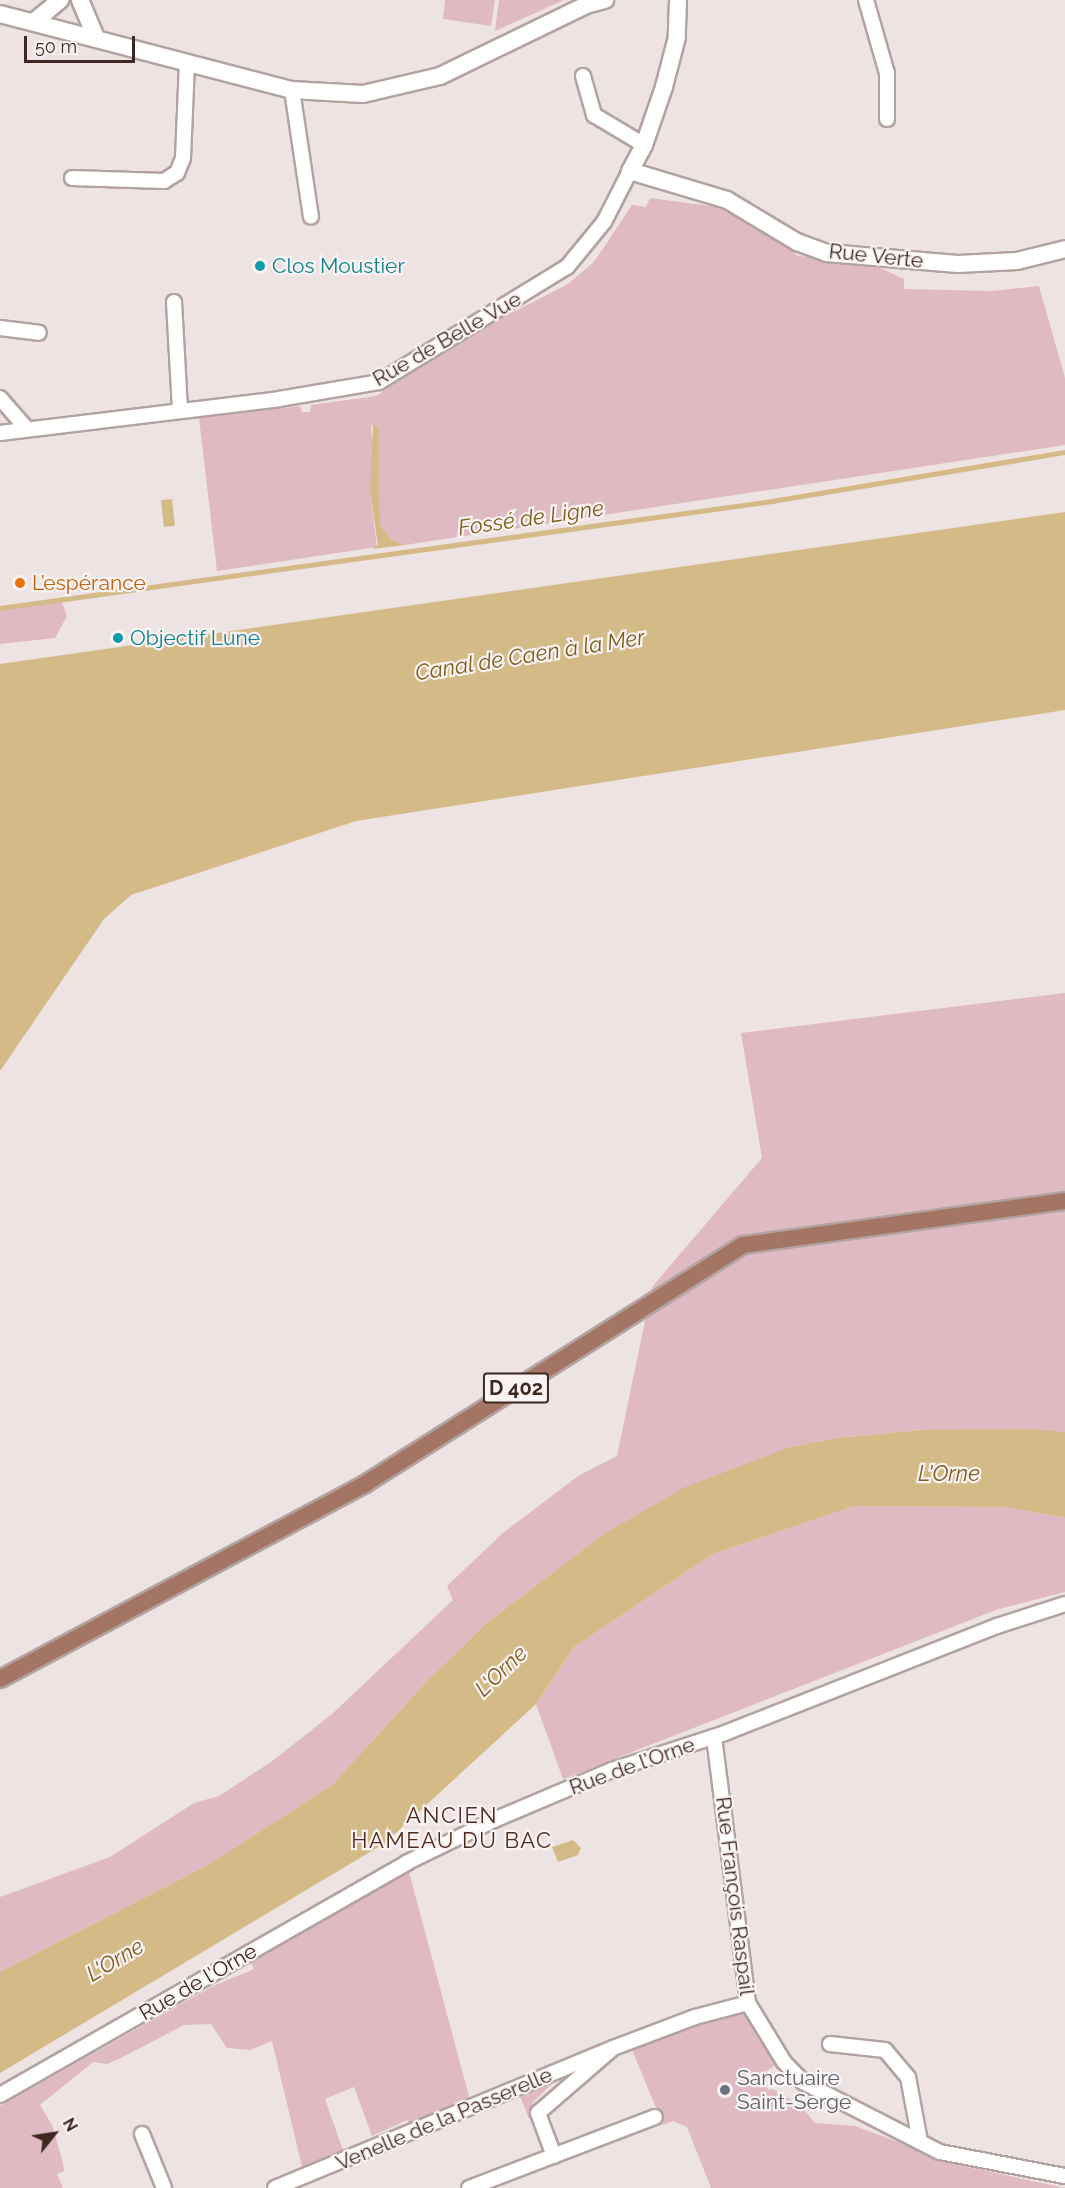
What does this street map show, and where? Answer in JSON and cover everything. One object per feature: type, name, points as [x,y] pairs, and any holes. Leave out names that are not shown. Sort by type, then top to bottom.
[{"type":"main road","name":"D 402","points":[[0,1679],[364,1484],[743,1245],[1065,1201]]},
{"type":"street","points":[[34,21],[60,0]]},
{"type":"street","points":[[80,0],[95,36]]},
{"type":"street","points":[[0,14],[95,36],[292,90],[363,94],[440,76],[586,5],[604,0]]},
{"type":"street","name":"Rue de Belle Vue","points":[[0,433],[368,386],[389,376],[567,267],[604,222],[644,145],[677,37],[678,0]]},
{"type":"street","points":[[866,0],[887,73],[887,119]]},
{"type":"street","points":[[72,178],[164,181],[177,173],[183,159],[187,63]]},
{"type":"street","points":[[583,76],[594,115],[644,145]]},
{"type":"street","points":[[292,90],[311,217]]},
{"type":"street","name":"Rue Verte","points":[[630,171],[727,200],[797,242],[826,253],[958,264],[1017,261],[1065,249]]},
{"type":"street","points":[[174,302],[180,411]]},
{"type":"street","points":[[0,328],[39,333]]},
{"type":"street","points":[[0,398],[27,429]]},
{"type":"street","name":"Rue de l'Orne","points":[[0,2095],[406,1863],[494,1820],[612,1770],[714,1737],[997,1626],[1065,1604]]},
{"type":"street","name":"Rue François Raspail","points":[[714,1737],[748,2003],[784,2061],[803,2082],[940,2152],[1065,2176]]},
{"type":"street","name":"Venelle de la Passerelle","points":[[275,2188],[613,2048],[695,2017],[748,2003]]},
{"type":"street","points":[[830,2044],[885,2050],[908,2077],[920,2142]]},
{"type":"street","name":"Venelle de la Passerelle","points":[[554,2156],[538,2113],[613,2048]]},
{"type":"street","points":[[470,2188],[655,2117]]},
{"type":"street","points":[[141,2134],[164,2188]]},
{"type":"shaded area","points":[[445,0],[495,0],[491,26],[443,19]]},
{"type":"shaded area","points":[[499,0],[564,0],[495,31]]},
{"type":"shaded area","points":[[650,198],[717,207],[793,247],[796,255],[880,268],[904,279],[904,289],[991,291],[1039,286],[1065,378],[1065,445],[405,545],[392,540],[380,525],[379,429],[371,425],[374,469],[370,493],[377,547],[217,571],[199,418],[300,406],[302,412],[310,412],[311,405],[376,396],[486,326],[568,284],[594,262],[632,205],[646,207]]},
{"type":"shaded area","points":[[62,602],[67,616],[55,638],[0,644],[0,609]]},
{"type":"shaded area","points":[[1065,993],[1065,1432],[923,1430],[837,1438],[790,1447],[601,1536],[488,1622],[428,1680],[332,1785],[208,1865],[0,1972],[0,1897],[110,1857],[194,1803],[219,1796],[271,1762],[332,1714],[453,1600],[447,1586],[503,1533],[578,1476],[617,1456],[652,1287],[762,1158],[741,1033]]},
{"type":"shaded area","points":[[854,1506],[1005,1507],[1065,1518],[1065,1592],[996,1610],[563,1779],[536,1704],[574,1647],[713,1554]]},
{"type":"shaded area","points":[[409,1872],[470,2100],[410,2127],[407,2120],[372,2136],[354,2087],[325,2099],[345,2156],[303,2171],[272,2041],[250,2050],[227,2048],[211,2024],[184,2025],[107,2064],[93,2062],[40,2105],[52,2125],[63,2163],[64,2171],[57,2174],[63,2188],[0,2188],[0,2106],[213,1986],[254,1969],[249,1959]]},
{"type":"shaded area","points":[[737,2012],[745,2015],[776,2064],[762,2075],[768,2090],[773,2089],[800,2105],[815,2123],[855,2126],[963,2166],[1065,2188],[711,2188],[687,2127],[673,2121],[663,2125],[631,2047],[696,2021]]},
{"type":"shaded area","points":[[558,2078],[533,2102],[529,2119],[518,2091]]},
{"type":"water","points":[[373,424],[379,429],[380,525],[392,540],[405,545],[372,549],[378,545],[370,493]]},
{"type":"water","points":[[172,499],[175,526],[164,527],[161,500]]},
{"type":"water","name":"Canal de Caen à la Mer","points":[[1065,512],[1065,710],[356,821],[131,895],[104,919],[0,1071],[0,664]]},
{"type":"water","name":"L'Orne","points":[[1030,1429],[1065,1432],[1065,1518],[1005,1507],[854,1506],[713,1554],[574,1647],[536,1704],[385,1843],[0,2073],[0,1972],[208,1865],[332,1785],[428,1680],[488,1622],[601,1536],[683,1488],[790,1447],[837,1438],[923,1430]]},
{"type":"water","points":[[573,1840],[581,1848],[578,1855],[558,1862],[552,1847]]},
{"type":"waterway","name":"Fossé de Ligne","points":[[0,608],[772,501],[1065,452]]},
{"type":"place","name":"Clos Moustier","points":[[260,266]]},
{"type":"place","name":"L’espérance","points":[[20,583]]},
{"type":"place","name":"Objectif Lune","points":[[118,638]]},
{"type":"place","name":"Sanctuaire Saint-Serge","points":[[725,2090]]},
{"type":"district","name":"ANCIEN HAMEAU DU BAC","points":[[452,1828]]}]
